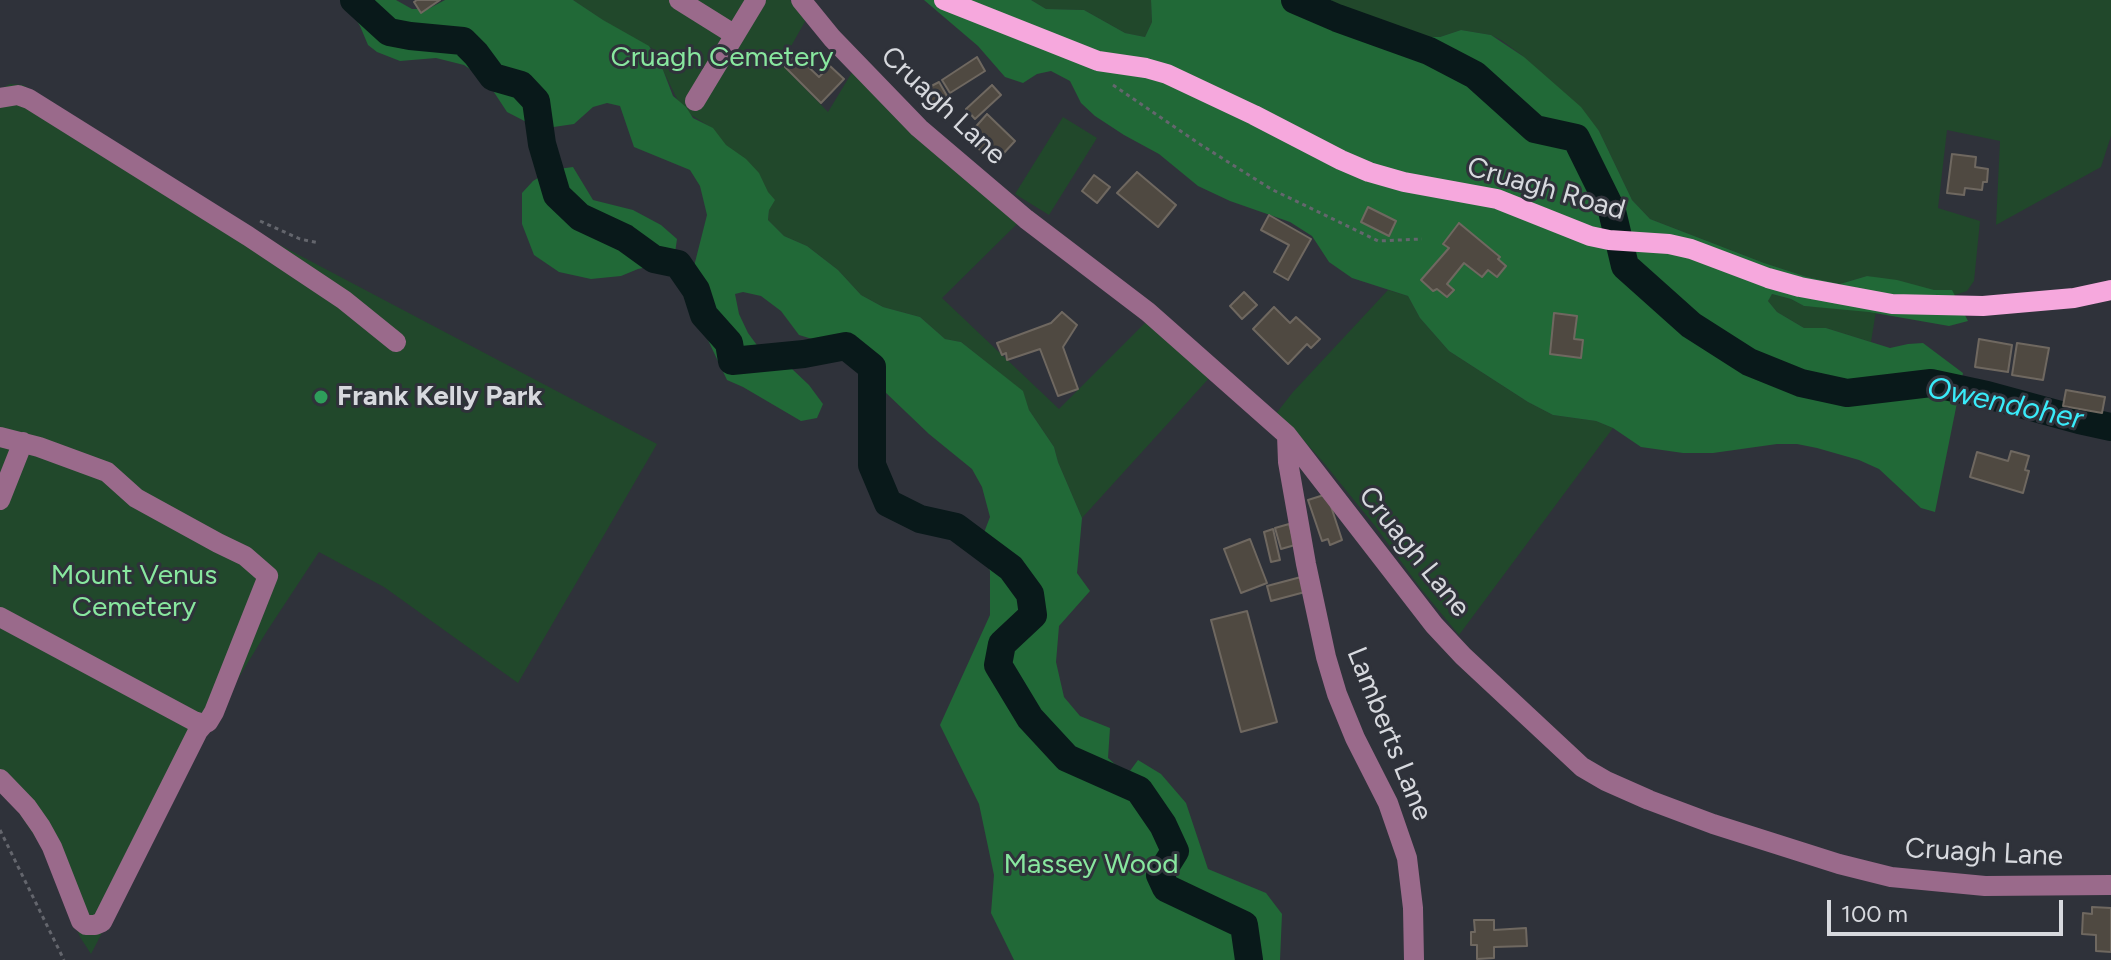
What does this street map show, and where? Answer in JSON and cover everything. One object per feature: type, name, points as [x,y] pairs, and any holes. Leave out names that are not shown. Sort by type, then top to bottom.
[{"type":"main road","name":"Cruagh Road","points":[[944,0],[1098,61],[1167,74],[1369,172],[1404,182],[1497,199],[1590,236],[1669,244],[1800,287],[1892,304],[1983,306],[2074,298],[2111,290]]},
{"type":"street","points":[[679,0],[735,35]]},
{"type":"street","points":[[695,101],[756,0]]},
{"type":"street","name":"Cruagh Lane","points":[[801,0],[832,38],[919,128],[1026,219],[1148,312],[1287,435],[1434,625],[1582,767],[1649,800],[1713,824],[1891,877],[1985,886],[2111,885]]},
{"type":"street","points":[[0,98],[18,95],[29,99],[248,236],[344,300],[396,342]]},
{"type":"street","name":"Lamberts Lane","points":[[1287,435],[1288,462],[1326,657],[1337,694],[1388,803],[1407,858],[1413,908],[1414,960]]},
{"type":"street","points":[[0,437],[62,454],[107,472],[136,498],[245,556],[268,576],[214,712],[193,741],[102,922],[86,925],[81,921],[41,827],[0,779]]},
{"type":"street","points":[[0,500],[23,442]]},
{"type":"street","points":[[0,617],[204,724]]},
{"type":"path","points":[[1113,85],[1271,189],[1378,241],[1422,239]]},
{"type":"path","points":[[0,830],[64,960]]},
{"type":"green space","name":"Massey Wood","points":[[344,0],[396,0],[412,9],[428,9],[445,0],[573,0],[649,46],[673,96],[693,118],[713,128],[726,145],[759,173],[775,200],[768,220],[784,236],[807,246],[838,270],[861,295],[883,307],[920,317],[945,339],[961,342],[1023,391],[1029,410],[1054,447],[1082,518],[1077,573],[1090,591],[1059,626],[1056,662],[1064,697],[1080,716],[1110,728],[1108,758],[1127,775],[1138,760],[1161,774],[1186,803],[1208,869],[1266,893],[1282,914],[1280,960],[1014,960],[991,913],[994,875],[979,804],[940,725],[990,615],[990,571],[982,550],[990,517],[982,487],[972,469],[832,345],[799,335],[781,311],[761,296],[743,292],[735,294],[739,314],[748,333],[762,352],[791,368],[809,385],[823,404],[817,418],[801,421],[727,380],[707,338],[691,314],[689,286],[707,215],[700,186],[690,170],[634,147],[620,106],[607,103],[593,107],[574,124],[540,129],[507,112],[486,80],[464,65],[436,58],[400,61],[377,52],[368,45]]},
{"type":"green space","name":"Cruagh Cemetery","points":[[573,0],[790,0],[807,18],[781,64],[828,112],[854,69],[1019,222],[942,298],[1059,409],[1146,322],[1211,376],[1082,518],[1054,447],[1029,410],[1022,391],[961,342],[945,339],[920,317],[883,307],[861,295],[838,270],[807,246],[784,236],[768,220],[769,210],[726,156],[710,127],[682,109],[652,48],[635,42]]},
{"type":"green space","points":[[924,0],[1031,0],[1046,9],[1084,10],[1125,33],[1145,37],[1152,22],[1151,0],[1331,0],[1366,24],[1413,37],[1440,37],[1461,30],[1491,35],[1524,57],[1581,107],[1599,131],[1632,200],[1650,219],[1807,277],[1840,284],[1867,276],[1934,290],[1952,290],[1968,321],[1949,326],[1869,312],[1804,306],[1772,294],[1768,301],[1777,312],[1804,328],[1826,328],[1890,348],[1923,343],[1963,373],[1935,512],[1921,508],[1879,469],[1817,448],[1777,444],[1713,453],[1683,453],[1641,447],[1613,428],[1596,421],[1553,415],[1449,351],[1420,318],[1408,296],[1352,278],[1329,262],[1312,236],[1290,222],[1198,186],[1159,154],[1095,116],[1081,103],[1070,81],[1051,71],[1037,74],[1023,83],[1005,77],[978,46]],"holes":[[[1459,224],[1506,266],[1497,277],[1488,270],[1481,277],[1464,263],[1447,284],[1454,290],[1447,297],[1437,289],[1433,291],[1422,279],[1449,248],[1443,243]],[[1554,314],[1577,316],[1574,339],[1583,340],[1581,357],[1550,354]]]},
{"type":"green space","points":[[1031,0],[1151,0],[1152,22],[1145,37],[1125,33],[1084,10],[1046,9]]},
{"type":"green space","points":[[1331,0],[2111,0],[2111,136],[2101,167],[1996,225],[2000,141],[1947,130],[1938,208],[1980,221],[1974,281],[1967,291],[1955,295],[1867,276],[1840,284],[1764,263],[1650,219],[1632,200],[1599,131],[1524,57],[1501,40],[1491,35],[1461,30],[1440,37],[1414,37],[1382,30],[1366,24]]},
{"type":"green space","name":"Frank Kelly Park","points":[[10,84],[23,85],[261,235],[657,444],[518,683],[384,587],[319,552],[210,725],[91,954],[80,937],[41,846],[13,804],[0,792],[0,89]]},
{"type":"green space","points":[[1063,117],[1097,138],[1049,215],[1015,194]]},
{"type":"green space","points":[[573,167],[593,200],[633,210],[661,225],[677,239],[675,253],[662,264],[621,276],[591,279],[559,272],[534,255],[522,224],[522,193],[533,181],[551,170]]},
{"type":"green space","points":[[1388,290],[1408,296],[1420,318],[1449,351],[1528,402],[1553,415],[1596,421],[1613,428],[1459,635],[1323,462],[1290,425],[1275,415]]},
{"type":"green space","points":[[1771,294],[1804,306],[1876,311],[1871,342],[1826,328],[1804,328],[1777,312],[1768,301]]},
{"type":"building","points":[[440,0],[421,13],[414,2]]},
{"type":"building","points":[[796,55],[819,77],[830,66],[844,79],[821,103],[785,67]]},
{"type":"building","points":[[977,57],[985,71],[950,93],[942,80]]},
{"type":"building","points":[[939,82],[947,96],[931,106],[922,91]]},
{"type":"building","points":[[992,85],[1001,95],[975,119],[966,109]]},
{"type":"building","points":[[987,114],[1015,141],[1002,155],[995,149],[987,157],[975,145],[980,139],[972,131]]},
{"type":"building","points":[[1952,154],[1976,157],[1975,167],[1988,169],[1987,182],[1983,182],[1982,190],[1965,188],[1964,195],[1947,193]]},
{"type":"building","points":[[1137,172],[1176,205],[1158,227],[1117,193]]},
{"type":"building","points":[[1094,175],[1110,187],[1097,203],[1082,191]]},
{"type":"building","points":[[1368,207],[1396,221],[1389,236],[1361,222]]},
{"type":"building","points":[[1269,215],[1311,239],[1288,280],[1274,272],[1289,245],[1261,230]]},
{"type":"building","points":[[1459,223],[1500,257],[1498,259],[1506,266],[1497,277],[1488,270],[1482,277],[1464,263],[1447,284],[1454,290],[1447,297],[1437,289],[1433,291],[1421,280],[1449,248],[1443,244]]},
{"type":"building","points":[[1244,292],[1257,305],[1242,319],[1230,306]]},
{"type":"building","points":[[1274,307],[1290,323],[1296,317],[1320,339],[1311,348],[1307,344],[1288,364],[1253,329]]},
{"type":"building","points":[[1062,312],[1077,325],[1063,347],[1078,389],[1058,396],[1040,349],[1007,360],[1006,353],[1002,355],[997,343],[1051,323]]},
{"type":"building","points":[[1554,313],[1577,316],[1574,339],[1583,340],[1581,358],[1550,354]]},
{"type":"building","points":[[1979,339],[2012,345],[2008,372],[1975,367]]},
{"type":"building","points":[[2017,343],[2049,348],[2043,380],[2012,375]]},
{"type":"building","points":[[2066,390],[2105,397],[2102,413],[2063,406]]},
{"type":"building","points":[[2011,451],[2029,456],[2025,470],[2029,471],[2023,493],[1970,477],[1977,452],[2008,461]]},
{"type":"building","points":[[1327,494],[1342,540],[1330,545],[1328,539],[1322,541],[1308,500]]},
{"type":"building","points":[[1289,524],[1295,545],[1281,549],[1275,528]]},
{"type":"building","points":[[1273,529],[1280,560],[1271,562],[1264,532]]},
{"type":"building","points":[[1250,539],[1267,583],[1241,593],[1224,549]]},
{"type":"building","points":[[1301,577],[1305,592],[1271,601],[1267,586]]},
{"type":"building","points":[[1247,611],[1277,722],[1241,732],[1211,620]]},
{"type":"building","points":[[2092,907],[2111,908],[2111,952],[2096,951],[2096,935],[2082,934],[2083,913],[2092,914]]},
{"type":"building","points":[[1474,920],[1494,920],[1494,930],[1526,928],[1527,946],[1494,947],[1494,958],[1477,959],[1477,945],[1471,945],[1471,932],[1475,932]]},
{"type":"waterway","points":[[354,0],[389,32],[463,41],[493,77],[521,85],[536,101],[542,144],[557,195],[580,217],[625,238],[654,259],[678,264],[696,290],[704,315],[729,343],[732,361],[804,354],[846,346],[872,367],[872,465],[888,503],[920,519],[956,527],[1011,568],[1030,594],[1033,615],[1002,644],[998,665],[1030,718],[1067,758],[1139,790],[1163,825],[1175,851],[1160,875],[1166,888],[1244,925],[1249,960]]},
{"type":"waterway","name":"Owendoher","points":[[1295,0],[1429,51],[1475,75],[1535,129],[1576,138],[1612,211],[1625,266],[1691,325],[1749,362],[1801,383],[1847,393],[1931,383],[2111,427]]},
{"type":"place","name":"Frank Kelly Park","points":[[321,397]]},
{"type":"park label","name":"Mount Venus Cemetery","points":[[134,592]]}]
